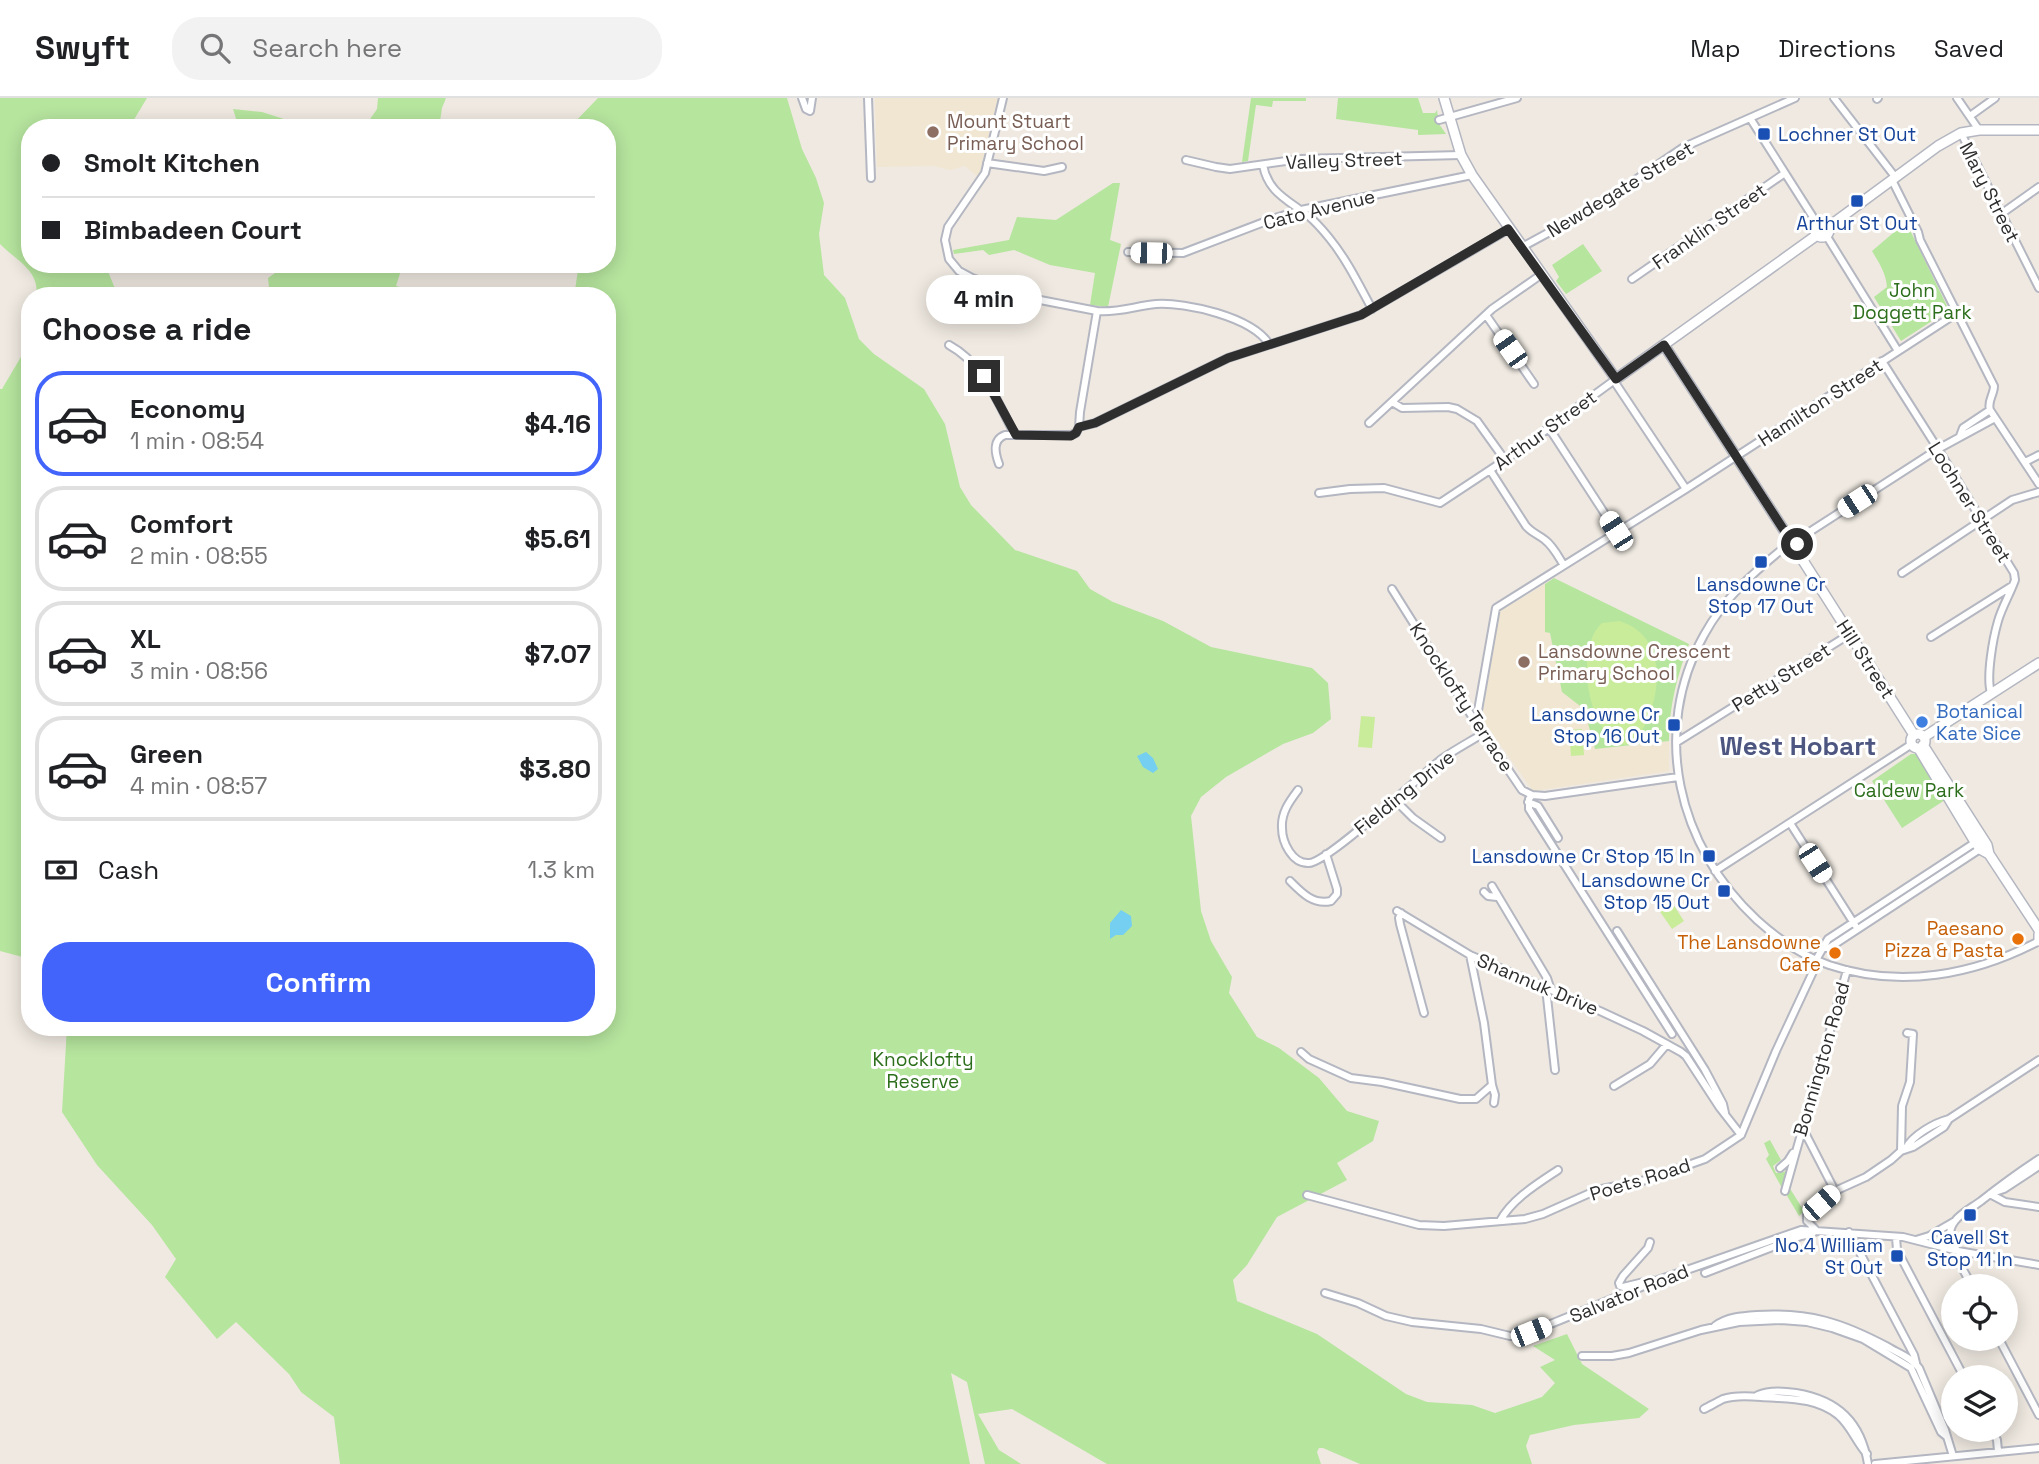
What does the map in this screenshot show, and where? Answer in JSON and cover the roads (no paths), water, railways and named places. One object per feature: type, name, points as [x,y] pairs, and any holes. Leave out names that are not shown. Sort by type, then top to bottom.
[{"type":"street","points":[[802,98],[806,109],[810,111],[812,98]]},
{"type":"street","points":[[868,98],[871,178]]},
{"type":"street","points":[[1003,98],[985,173],[948,227],[945,240],[949,260],[959,271],[1035,299],[1097,312],[1116,312],[1146,305],[1166,304],[1202,308],[1222,314],[1255,330],[1269,344]]},
{"type":"street","points":[[1444,98],[1461,155],[1472,175],[1615,380],[1686,489]]},
{"type":"street","points":[[1439,120],[1517,98]]},
{"type":"street","name":"Newdegate Street","points":[[1522,247],[1594,208],[1684,147],[1796,98]]},
{"type":"street","points":[[1834,98],[1894,179],[1994,386],[1990,410],[2039,484]]},
{"type":"street","points":[[1957,98],[1979,130]]},
{"type":"street","points":[[1970,116],[1995,98]]},
{"type":"street","points":[[1750,118],[1898,351]]},
{"type":"street","name":"Arthur Street","points":[[1320,493],[1384,488],[1440,503],[1505,460],[1938,146],[1961,133],[1979,130],[2038,131]]},
{"type":"street","name":"Mary Street","points":[[1961,133],[2039,288]]},
{"type":"street","name":"Valley Street","points":[[1186,160],[1230,169],[1300,159],[1461,155]]},
{"type":"street","points":[[987,163],[1044,171],[1062,167]]},
{"type":"street","points":[[1263,165],[1272,187],[1283,199],[1301,210],[1338,250],[1372,309]]},
{"type":"street","name":"Franklin Street","points":[[1632,279],[1785,173]]},
{"type":"street","name":"Cato Avenue","points":[[1128,253],[1183,253],[1301,210],[1472,175]]},
{"type":"street","points":[[2001,214],[2039,187]]},
{"type":"street","points":[[1079,427],[1095,423],[1228,358],[1356,317],[1508,229]]},
{"type":"street","points":[[1370,423],[1486,315],[1542,274]]},
{"type":"street","points":[[999,464],[995,451],[1000,437],[1063,437],[1076,433],[1097,312]]},
{"type":"street","name":"Hamilton Street","points":[[1476,722],[1496,608],[1686,489],[1957,313]]},
{"type":"street","points":[[1486,315],[1534,384]]},
{"type":"street","points":[[948,345],[956,348],[981,370],[1016,435]]},
{"type":"street","name":"Hill Street","points":[[1664,345],[2039,932]]},
{"type":"street","name":"Lochner Street","points":[[1882,361],[2014,573],[2013,586],[1998,620],[1989,680],[1991,694]]},
{"type":"street","points":[[1392,402],[1402,408],[1457,409],[1476,421],[1505,460]]},
{"type":"street","points":[[1960,436],[1963,428],[1990,410]]},
{"type":"street","points":[[1996,418],[1938,449],[1792,543],[1742,583],[1704,634],[1690,664],[1677,742],[1678,777],[1693,831],[1715,871],[1736,898],[1762,924],[1817,960],[1847,970],[1889,976],[1946,974],[1996,961],[2039,941],[2039,932]]},
{"type":"street","points":[[1549,428],[1616,531]]},
{"type":"street","points":[[2025,462],[2039,455]]},
{"type":"street","points":[[1490,470],[1526,526],[1549,544],[1563,564]]},
{"type":"street","points":[[1902,573],[2012,500],[2039,492]]},
{"type":"street","points":[[1931,637],[2013,586]]},
{"type":"street","name":"Knocklofty Terrace","points":[[1392,589],[1476,722],[1522,790],[1538,806],[1558,838]]},
{"type":"street","name":"Petty Street","points":[[1677,742],[1850,634]]},
{"type":"street","points":[[1715,871],[2039,663]]},
{"type":"street","name":"Fielding Drive","points":[[1326,854],[1444,758],[1484,733]]},
{"type":"street","points":[[1530,798],[1678,777]]},
{"type":"street","points":[[1290,881],[1312,900],[1331,901],[1337,894],[1326,854],[1313,863],[1303,862],[1293,856],[1285,845],[1282,818],[1298,790]]},
{"type":"street","name":"Knocklofty Terrace","points":[[1530,798],[1530,809],[1672,1034]]},
{"type":"street","points":[[1395,800],[1413,818],[1441,838]]},
{"type":"street","points":[[1790,823],[1858,929]]},
{"type":"street","points":[[1617,931],[1705,1070],[1723,1104],[1725,1115],[1741,1135],[1828,939],[1983,845]]},
{"type":"street","points":[[1823,948],[1829,948],[1983,845]]},
{"type":"street","points":[[1492,886],[1547,978],[1555,1070]]},
{"type":"street","points":[[1484,892],[1488,896],[1497,897]]},
{"type":"street","name":"Shannuk Drive","points":[[1424,1013],[1399,924],[1399,912],[1470,955],[1600,1011],[1681,1052],[1725,1115]]},
{"type":"street","points":[[1470,955],[1484,1023],[1494,1103]]},
{"type":"street","name":"Bonnington Road","points":[[1785,1191],[1847,970]]},
{"type":"street","points":[[1903,1149],[1902,1106],[1912,1066],[1913,1034],[1907,1033]]},
{"type":"street","points":[[1614,1086],[1650,1064],[1667,1044]]},
{"type":"street","points":[[1301,1052],[1309,1059],[1351,1078],[1468,1100],[1482,1095],[1492,1085]]},
{"type":"street","points":[[2039,1060],[1949,1119],[1909,1141],[1891,1160],[1866,1177],[1835,1191],[1807,1214],[1807,1221],[1816,1230],[1896,1237],[2039,1265]]},
{"type":"street","points":[[1802,1127],[1835,1191]]},
{"type":"street","name":"Poets Road","points":[[1307,1195],[1419,1225],[1444,1226],[1525,1219],[1597,1190],[1672,1172],[1705,1159],[1741,1135]]},
{"type":"street","name":"Bonnington Road","points":[[1780,1168],[1796,1148]]},
{"type":"street","points":[[1914,1240],[1929,1236],[1955,1220],[2039,1159]]},
{"type":"street","points":[[1990,1194],[2004,1189],[2039,1166]]},
{"type":"street","points":[[1500,1221],[1504,1213],[1526,1193],[1558,1170]]},
{"type":"street","points":[[1990,1194],[2005,1202],[2039,1207]]},
{"type":"street","points":[[1955,1220],[1950,1239],[1958,1251],[1960,1264],[1965,1274]]},
{"type":"street","name":"Salvator Road","points":[[1325,1293],[1358,1303],[1386,1316],[1412,1322],[1481,1328],[1510,1336],[1521,1336],[1661,1279],[1801,1230],[1816,1230]]},
{"type":"street","name":"Salvator Road","points":[[1705,1273],[1812,1234],[1816,1230]]},
{"type":"street","points":[[1849,1232],[1914,1354],[1941,1421]]},
{"type":"street","points":[[1896,1237],[1897,1250],[1958,1365]]},
{"type":"street","points":[[1650,1242],[1619,1285],[1623,1287],[1643,1280],[1661,1279]]},
{"type":"street","points":[[1713,1327],[1721,1322],[1747,1316],[1804,1315],[1862,1333],[1916,1363]]},
{"type":"street","points":[[1582,1356],[1629,1353],[1713,1327],[1749,1321],[1793,1320],[1819,1324],[1863,1339],[1911,1368],[1941,1432]]},
{"type":"street","points":[[2005,1351],[2039,1415]]},
{"type":"street","points":[[1704,1409],[1723,1399],[1756,1396],[1788,1397],[1823,1406],[1846,1423],[1859,1446],[1867,1454],[1868,1464]]},
{"type":"street","points":[[1948,1442],[1953,1456]]},
{"type":"street","points":[[1997,1442],[1998,1451]]},
{"type":"street","points":[[1875,1464],[2039,1448]]},
{"type":"water","points":[[1146,752],[1153,758],[1158,769],[1153,773],[1143,767],[1137,756]]},
{"type":"water","points":[[1121,910],[1131,916],[1132,926],[1123,935],[1110,939],[1110,923]]},
{"type":"place","name":"Mount Stuart Primary School","points":[[933,132]]},
{"type":"place","name":"Lochner St Out","points":[[1764,134]]},
{"type":"place","name":"Arthur St Out","points":[[1857,201]]},
{"type":"place","name":"Lansdowne Cr Stop 17 Out","points":[[1761,562]]},
{"type":"place","name":"Lansdowne Crescent Primary School","points":[[1524,662]]},
{"type":"place","name":"Botanical Kate Sice","points":[[1922,722]]},
{"type":"place","name":"Lansdowne Cr Stop 16 Out","points":[[1674,725]]},
{"type":"place","name":"Lansdowne Cr Stop 15 In","points":[[1709,856]]},
{"type":"place","name":"Lansdowne Cr Stop 15 Out","points":[[1724,891]]},
{"type":"place","name":"Paesano Pizza & Pasta","points":[[2018,939]]},
{"type":"place","name":"The Lansdowne Cafe","points":[[1835,953]]},
{"type":"place","name":"Cavell St Stop 11 In","points":[[1970,1215]]},
{"type":"place","name":"No.4 William St Out","points":[[1897,1256]]},
{"type":"district","name":"West Hobart","points":[[1798,746]]},
{"type":"park label","name":"John Doggett Park","points":[[1912,301]]},
{"type":"park label","name":"Caldew Park","points":[[1909,790]]},
{"type":"park label","name":"Knocklofty Reserve","points":[[923,1070]]}]
